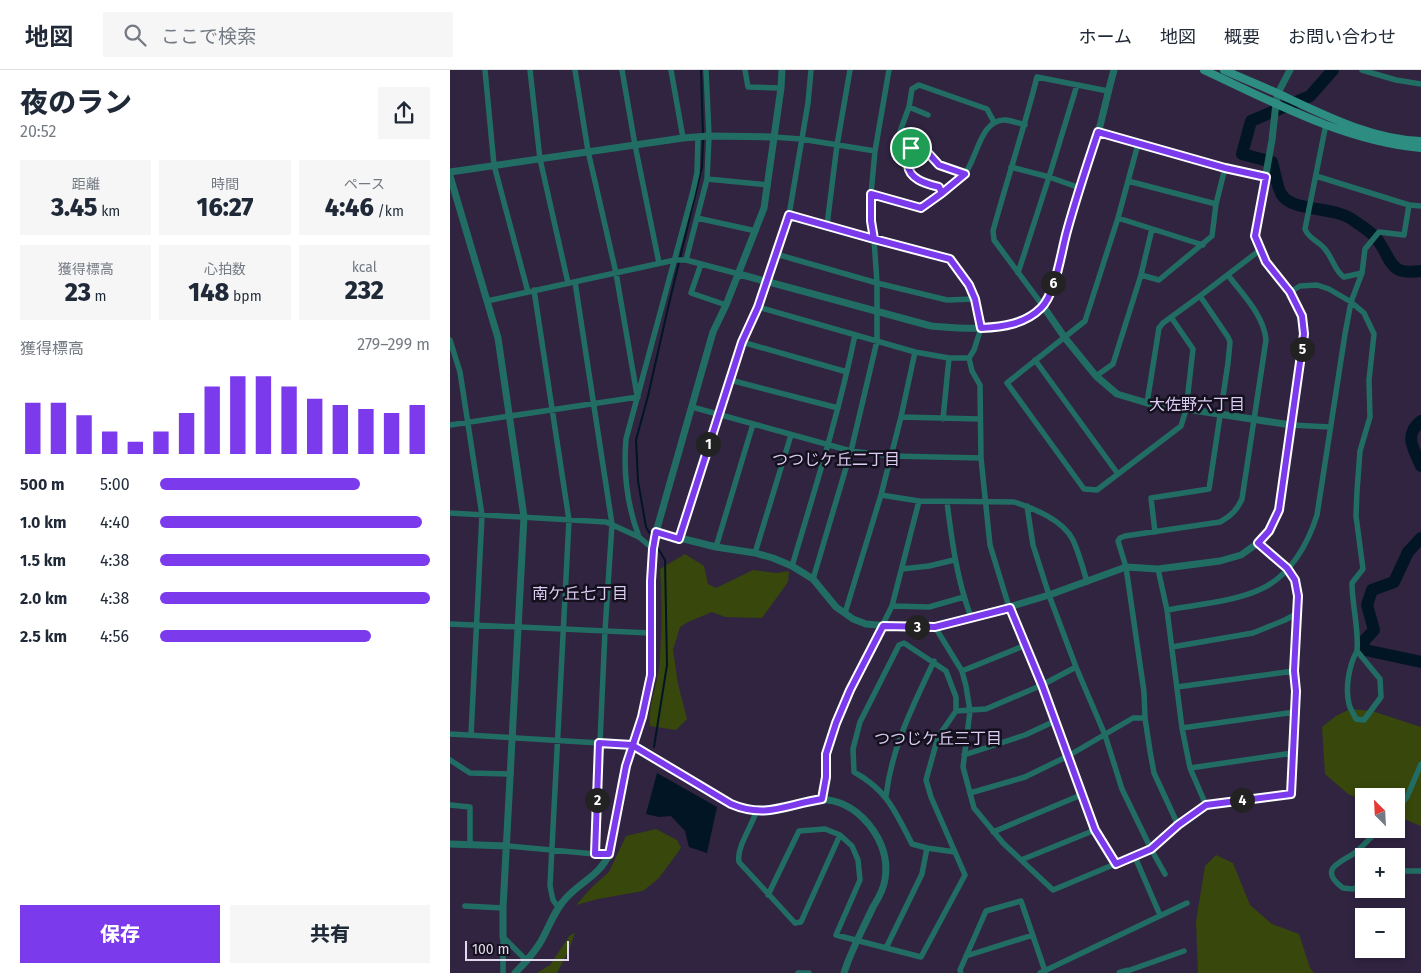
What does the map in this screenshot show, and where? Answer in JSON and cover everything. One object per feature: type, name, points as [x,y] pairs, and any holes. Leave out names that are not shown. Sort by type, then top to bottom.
[{"type":"main road","points":[[1204,70],[1326,124],[1374,141],[1421,148]]},
{"type":"main road","points":[[1224,70],[1321,115],[1366,131],[1411,140],[1421,140]]},
{"type":"street","points":[[485,70],[494,165],[531,291],[553,410],[569,520],[550,886],[553,900],[558,907]]},
{"type":"street","points":[[530,70],[540,159],[568,283]]},
{"type":"street","points":[[575,70],[588,151],[616,273],[638,397]]},
{"type":"street","points":[[622,70],[659,263]]},
{"type":"street","points":[[671,70],[683,138]]},
{"type":"street","points":[[686,260],[707,179],[709,136],[706,70]]},
{"type":"street","points":[[745,70],[748,87],[781,88]]},
{"type":"street","points":[[515,973],[539,944],[558,907],[572,892],[598,872],[605,864],[609,854],[626,766],[642,717],[651,675],[650,632],[653,549],[656,532],[714,332],[764,208],[782,70]]},
{"type":"street","points":[[679,539],[742,342],[758,307],[789,215],[808,103],[810,70]]},
{"type":"street","points":[[827,225],[837,145],[850,70]]},
{"type":"street","points":[[813,579],[851,451],[877,341],[877,283],[871,221],[871,194],[875,151],[888,70]]},
{"type":"street","points":[[486,301],[659,263],[686,260],[931,326],[981,328],[1015,324],[1025,320],[1043,306],[1056,275],[1114,70]]},
{"type":"street","points":[[656,532],[716,547],[755,553],[792,566],[813,579],[836,607],[866,624],[935,627],[1010,608],[1126,567],[1158,569],[1220,561],[1241,555],[1258,543],[1269,531],[1279,510],[1304,334],[1302,316],[1290,292],[1266,262],[1255,236],[1272,140],[1276,103],[1278,94],[1290,70]]},
{"type":"street","points":[[1362,70],[1396,80],[1421,84]]},
{"type":"street","points":[[1108,91],[1037,77],[993,231],[994,240],[1065,338],[1096,376],[1117,394],[1147,404],[1291,425],[1330,427]]},
{"type":"street","points":[[965,174],[939,165],[929,154],[900,144],[898,137],[909,108],[912,89],[919,84],[987,109],[994,122]]},
{"type":"street","points":[[1018,273],[1077,85]]},
{"type":"street","points":[[909,108],[928,115]]},
{"type":"street","points":[[871,194],[921,208],[965,174],[980,139],[994,122],[1005,120],[1025,124]]},
{"type":"street","points":[[1326,124],[1304,229],[1306,233],[1324,247],[1340,275],[1344,277],[1362,273]]},
{"type":"street","points":[[1098,132],[1225,168],[1266,175]]},
{"type":"street","points":[[450,172],[588,151],[709,136],[773,137],[875,151]]},
{"type":"street","points":[[639,537],[630,513],[625,480],[624,457],[626,439],[697,173],[698,137]]},
{"type":"street","points":[[1138,144],[1118,218],[1085,321],[1007,382],[1084,489],[1097,490],[1181,426],[1186,410],[1193,349],[1171,317]]},
{"type":"street","points":[[911,148],[908,166],[913,176],[922,182],[939,187],[942,193]]},
{"type":"street","points":[[1011,167],[1080,188]]},
{"type":"street","points":[[1141,275],[1159,280],[1212,236],[1216,204],[1225,168]]},
{"type":"street","points":[[450,176],[498,338],[524,517],[503,908],[503,973]]},
{"type":"street","points":[[1316,176],[1409,205],[1421,206]]},
{"type":"street","points":[[707,179],[768,185]]},
{"type":"street","points":[[1128,181],[1216,204]]},
{"type":"street","points":[[1167,610],[1248,594],[1262,589],[1287,568],[1308,541],[1317,515],[1352,302],[1362,273],[1365,249],[1379,232],[1404,236],[1409,205]]},
{"type":"street","points":[[789,215],[950,259],[969,285],[975,299],[981,328],[974,350],[969,358],[972,371],[980,385],[981,458],[990,545],[1010,608],[1042,685],[1081,795],[1095,830],[1116,864]]},
{"type":"street","points":[[697,218],[756,231]]},
{"type":"street","points":[[1118,218],[1203,245]]},
{"type":"street","points":[[1096,376],[1113,364],[1141,275],[1152,229]]},
{"type":"street","points":[[1147,404],[1159,328],[1260,250]]},
{"type":"street","points":[[776,254],[877,283],[947,300],[975,299]]},
{"type":"street","points":[[701,264],[691,294],[726,305]]},
{"type":"street","points":[[1178,825],[1154,773],[1145,718],[1144,692],[1126,567],[1118,541],[1120,538],[1220,522],[1237,509],[1242,499],[1266,340],[1262,320],[1228,275]]},
{"type":"street","points":[[575,282],[612,524],[599,743],[595,854]]},
{"type":"street","points":[[1290,292],[1300,286],[1317,285],[1329,289],[1352,302],[1364,313],[1374,334],[1369,380],[1370,417],[1360,451],[1356,516],[1363,569],[1352,583],[1358,636],[1357,651],[1349,675],[1349,704],[1356,719],[1364,720],[1381,697],[1380,680],[1357,651]]},
{"type":"street","points":[[1155,532],[1151,498],[1209,489],[1230,342],[1200,296]]},
{"type":"street","points":[[758,307],[916,352],[949,358],[969,358]]},
{"type":"street","points":[[792,566],[838,408],[855,335]]},
{"type":"street","points":[[450,340],[460,372],[482,515],[470,735]]},
{"type":"street","points":[[742,342],[847,372]]},
{"type":"street","points":[[845,613],[881,496],[916,352]]},
{"type":"street","points":[[943,419],[949,358]]},
{"type":"street","points":[[1035,360],[1118,474]]},
{"type":"street","points":[[730,380],[838,408]]},
{"type":"street","points":[[450,425],[638,397]]},
{"type":"street","points":[[692,407],[851,451],[891,456],[981,458]]},
{"type":"street","points":[[901,418],[980,420]]},
{"type":"street","points":[[716,547],[753,424]]},
{"type":"street","points":[[755,553],[790,435]]},
{"type":"street","points":[[881,496],[919,502],[1014,502],[1027,506],[1062,525],[1073,540],[1087,582]]},
{"type":"street","points":[[822,799],[826,777],[826,754],[836,723],[850,690],[892,606],[919,502]]},
{"type":"street","points":[[946,502],[954,560],[971,617]]},
{"type":"street","points":[[1027,506],[1034,545],[1049,595],[1105,736],[1122,790],[1165,874]]},
{"type":"street","points":[[450,513],[612,524],[639,537],[653,549]]},
{"type":"street","points":[[935,627],[962,671],[970,711],[963,767],[974,808],[993,832],[1053,890],[1151,849],[1178,825],[1206,805],[1291,794],[1298,596],[1295,580],[1287,568],[1258,543]]},
{"type":"street","points":[[902,569],[929,566],[954,560]]},
{"type":"street","points":[[1158,569],[1167,610],[1182,728],[1190,768],[1206,805]]},
{"type":"street","points":[[892,606],[929,607],[964,597]]},
{"type":"street","points":[[1172,647],[1254,634],[1298,613]]},
{"type":"street","points":[[450,624],[650,632]]},
{"type":"street","points":[[768,895],[799,831],[825,829],[840,835],[852,846],[858,860],[860,880],[836,935],[921,957],[965,875],[955,852],[931,797],[926,780],[938,737],[956,711],[956,697],[946,671],[934,661],[904,643],[899,645],[860,722],[853,749],[854,772],[870,780],[886,796],[912,844],[955,852]]},
{"type":"street","points":[[962,671],[1026,645]]},
{"type":"street","points":[[886,796],[889,771],[901,732],[934,661]]},
{"type":"street","points":[[956,711],[986,709],[1042,685],[1076,667]]},
{"type":"street","points":[[1177,687],[1294,671]]},
{"type":"street","points":[[1182,728],[1295,712]]},
{"type":"street","points":[[970,793],[1025,777],[1105,736],[1134,718],[1145,718]]},
{"type":"street","points":[[964,755],[1025,734],[1055,721]]},
{"type":"street","points":[[450,734],[632,745],[742,809],[756,812],[776,810],[822,799],[840,802],[857,812],[872,827],[881,841],[885,859],[885,880],[844,973]]},
{"type":"street","points":[[1190,768],[1293,753]]},
{"type":"street","points":[[450,760],[470,773],[511,774]]},
{"type":"street","points":[[1405,800],[1421,764]]},
{"type":"street","points":[[993,832],[1081,795]]},
{"type":"street","points":[[450,805],[470,807],[470,845]]},
{"type":"street","points":[[756,812],[738,857],[742,867],[795,923],[800,922],[840,835]]},
{"type":"street","points":[[1021,860],[1095,830]]},
{"type":"street","points":[[1359,848],[1370,838]]},
{"type":"street","points":[[450,844],[507,846],[609,854]]},
{"type":"street","points":[[886,948],[922,874],[926,848]]},
{"type":"street","points":[[1355,852],[1337,862],[1332,873],[1342,888],[1355,888]]},
{"type":"street","points":[[1135,857],[1160,915]]},
{"type":"street","points":[[1405,871],[1421,871]]},
{"type":"street","points":[[961,973],[960,970],[986,911],[1021,901],[1033,935],[1042,972],[1186,903]]},
{"type":"street","points":[[465,906],[503,908]]},
{"type":"street","points":[[966,956],[1033,935]]},
{"type":"street","points":[[503,937],[527,960]]},
{"type":"street","points":[[1125,972],[1184,951]]},
{"type":"street","points":[[798,973],[810,973]]},
{"type":"green space","points":[[685,554],[704,566],[708,584],[716,588],[753,570],[777,573],[789,571],[788,582],[762,618],[725,617],[712,612],[680,627],[673,650],[678,684],[687,719],[676,730],[650,726],[650,719],[660,657],[660,569]]},
{"type":"green space","points":[[1350,709],[1372,711],[1421,727],[1421,826],[1405,820],[1405,788],[1355,788],[1355,797],[1348,794],[1325,774],[1322,727],[1336,716]]},
{"type":"green space","points":[[656,829],[677,840],[681,848],[659,878],[643,891],[576,905],[609,872],[626,836]]},
{"type":"green space","points":[[1216,855],[1233,863],[1250,905],[1272,924],[1299,934],[1310,968],[1314,973],[1198,973],[1196,921],[1205,866]]},
{"type":"green space","points":[[575,933],[557,973],[537,973],[550,965],[570,935]]},
{"type":"water","points":[[657,773],[717,807],[707,853],[689,847],[685,831],[671,816],[659,817],[646,814]]},
{"type":"waterway","points":[[701,70],[703,134]]},
{"type":"waterway","points":[[1333,70],[1310,96],[1251,121],[1242,154],[1272,162],[1279,189],[1287,200],[1304,207],[1335,213],[1353,220],[1374,236],[1394,266],[1403,271],[1421,271]]},
{"type":"waterway","points":[[653,539],[646,527],[638,481],[636,440],[702,167],[703,139]]},
{"type":"waterway","points":[[1421,421],[1412,432],[1411,437],[1413,448],[1421,466]]},
{"type":"waterway","points":[[1421,538],[1408,552],[1394,582],[1372,590],[1367,605],[1374,630],[1363,642],[1365,650],[1421,662]]},
{"type":"waterway","points":[[654,747],[667,665],[665,560],[656,545]]},
{"type":"district","name":"大佐野六丁目","points":[[1197,404]]},
{"type":"district","name":"つつじケ丘二丁目","points":[[836,459]]},
{"type":"district","name":"南ケ丘七丁目","points":[[580,593]]},
{"type":"district","name":"つつじケ丘三丁目","points":[[938,738]]},
{"type":"route","points":[[911,148],[908,166],[913,176],[922,182],[939,187],[942,193],[921,208],[871,194],[871,221],[874,239],[789,215],[758,307],[742,342],[679,539],[656,532],[651,581],[651,675],[642,717],[632,745],[626,766],[609,854],[595,854],[599,743],[632,745],[742,809],[756,812],[776,810],[822,799],[826,777],[826,754],[836,723],[850,690],[883,626],[935,627],[1010,608],[1042,685],[1095,830],[1116,864],[1151,849],[1178,825],[1206,805],[1291,794],[1298,596],[1295,580],[1287,568],[1258,543],[1269,531],[1279,510],[1304,334],[1302,316],[1290,292],[1266,262],[1255,236],[1266,177],[1225,168],[1098,132],[1067,231],[1056,275],[1043,306],[1025,320],[1015,324],[981,328],[975,299],[969,285],[950,259],[874,239],[871,221],[871,194],[921,208],[942,193],[965,174],[939,165],[929,154],[911,148]]}]
